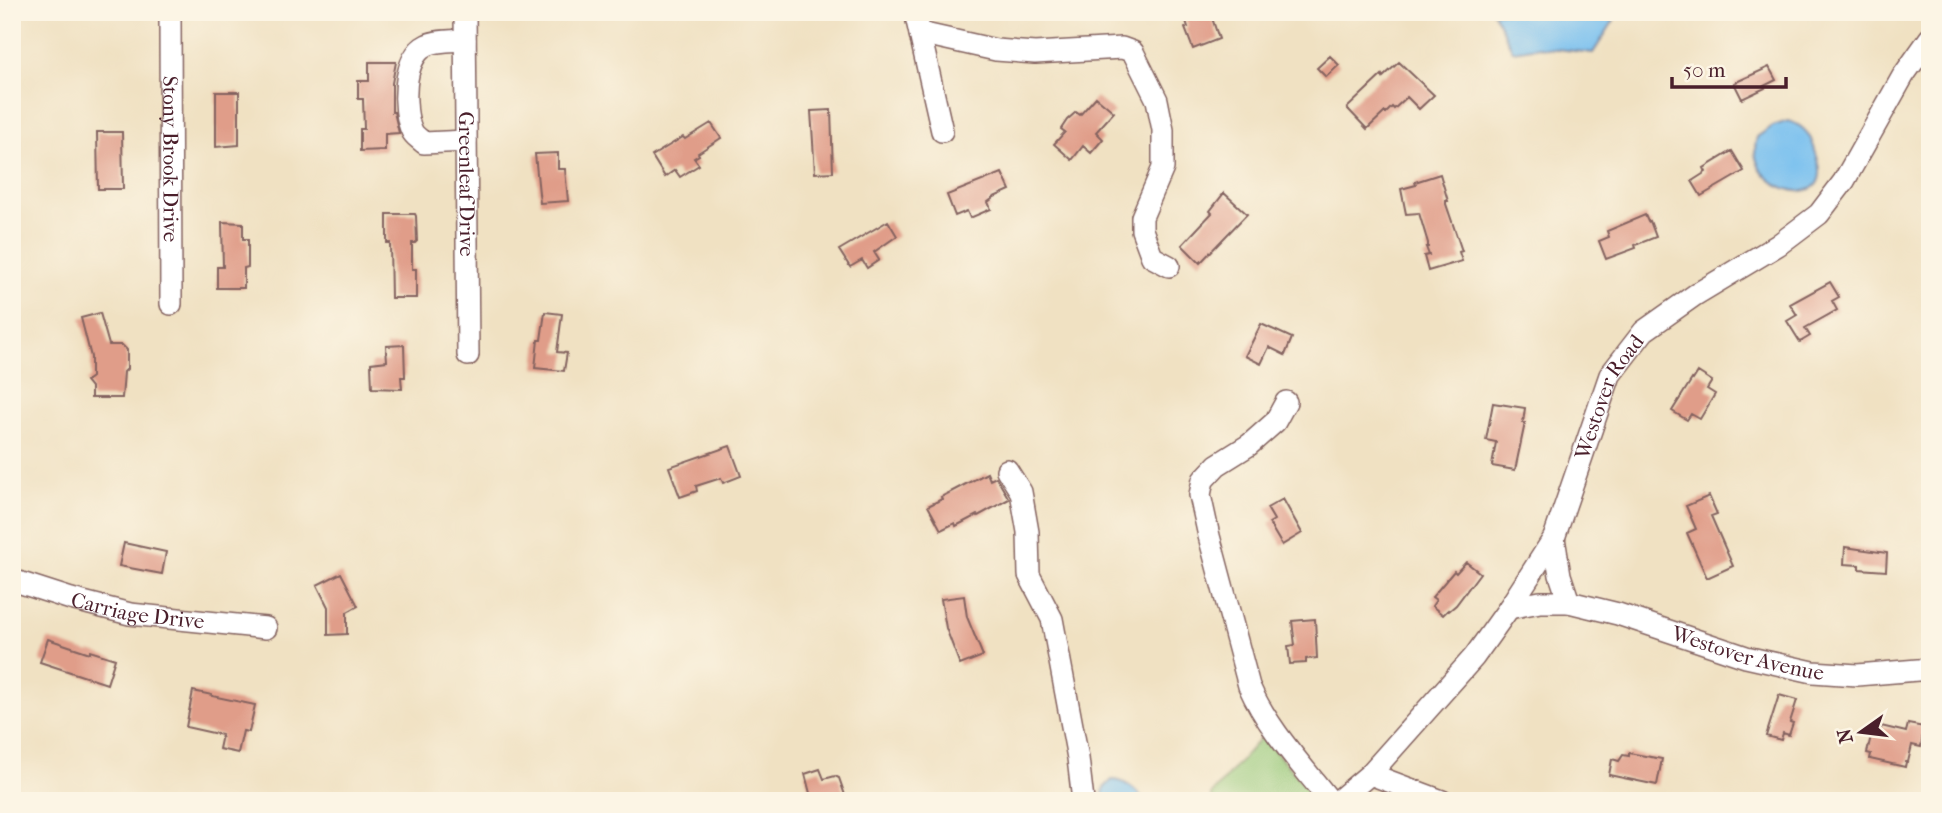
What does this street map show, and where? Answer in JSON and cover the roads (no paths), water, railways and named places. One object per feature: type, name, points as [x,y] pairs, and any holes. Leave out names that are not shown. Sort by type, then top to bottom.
[{"type":"street","name":"Stony Brook Drive","points":[[170,12],[171,304]]},
{"type":"street","name":"Greenleaf Drive","points":[[465,12],[468,355]]},
{"type":"street","points":[[917,23],[942,131]]},
{"type":"street","points":[[917,23],[996,50],[1035,53],[1122,48],[1133,52],[1157,100],[1163,130],[1163,168],[1142,217],[1142,230],[1152,257],[1169,266]]},
{"type":"street","name":"Westover Road","points":[[1338,801],[1370,774],[1474,657],[1509,608],[1554,538],[1610,375],[1644,331],[1695,295],[1778,245],[1819,214],[1844,181],[1903,76],[1930,38]]},
{"type":"street","points":[[465,40],[427,45],[421,50],[412,60],[405,97],[413,133],[424,143],[466,141]]},
{"type":"street","points":[[1286,402],[1275,422],[1249,445],[1217,465],[1203,480],[1200,495],[1249,686],[1274,730],[1330,801]]},
{"type":"street","points":[[1007,470],[1021,492],[1028,532],[1029,575],[1052,619],[1078,758],[1083,801]]},
{"type":"street","points":[[1554,538],[1560,575],[1569,602]]},
{"type":"street","name":"Carriage Drive","points":[[12,580],[130,614],[265,628]]},
{"type":"street","name":"Westover Avenue","points":[[1509,608],[1540,602],[1569,602],[1618,614],[1746,657],[1813,672],[1857,675],[1930,669]]},
{"type":"street","points":[[1370,774],[1442,801]]},
{"type":"water","points":[[1493,12],[1612,12],[1614,20],[1593,53],[1538,47],[1513,51]]},
{"type":"water","points":[[1788,121],[1797,124],[1807,134],[1820,167],[1816,185],[1807,190],[1795,191],[1770,179],[1760,168],[1755,154],[1757,137],[1773,126]]},
{"type":"water","points":[[1112,780],[1126,784],[1145,801],[1102,801],[1104,788]]}]
